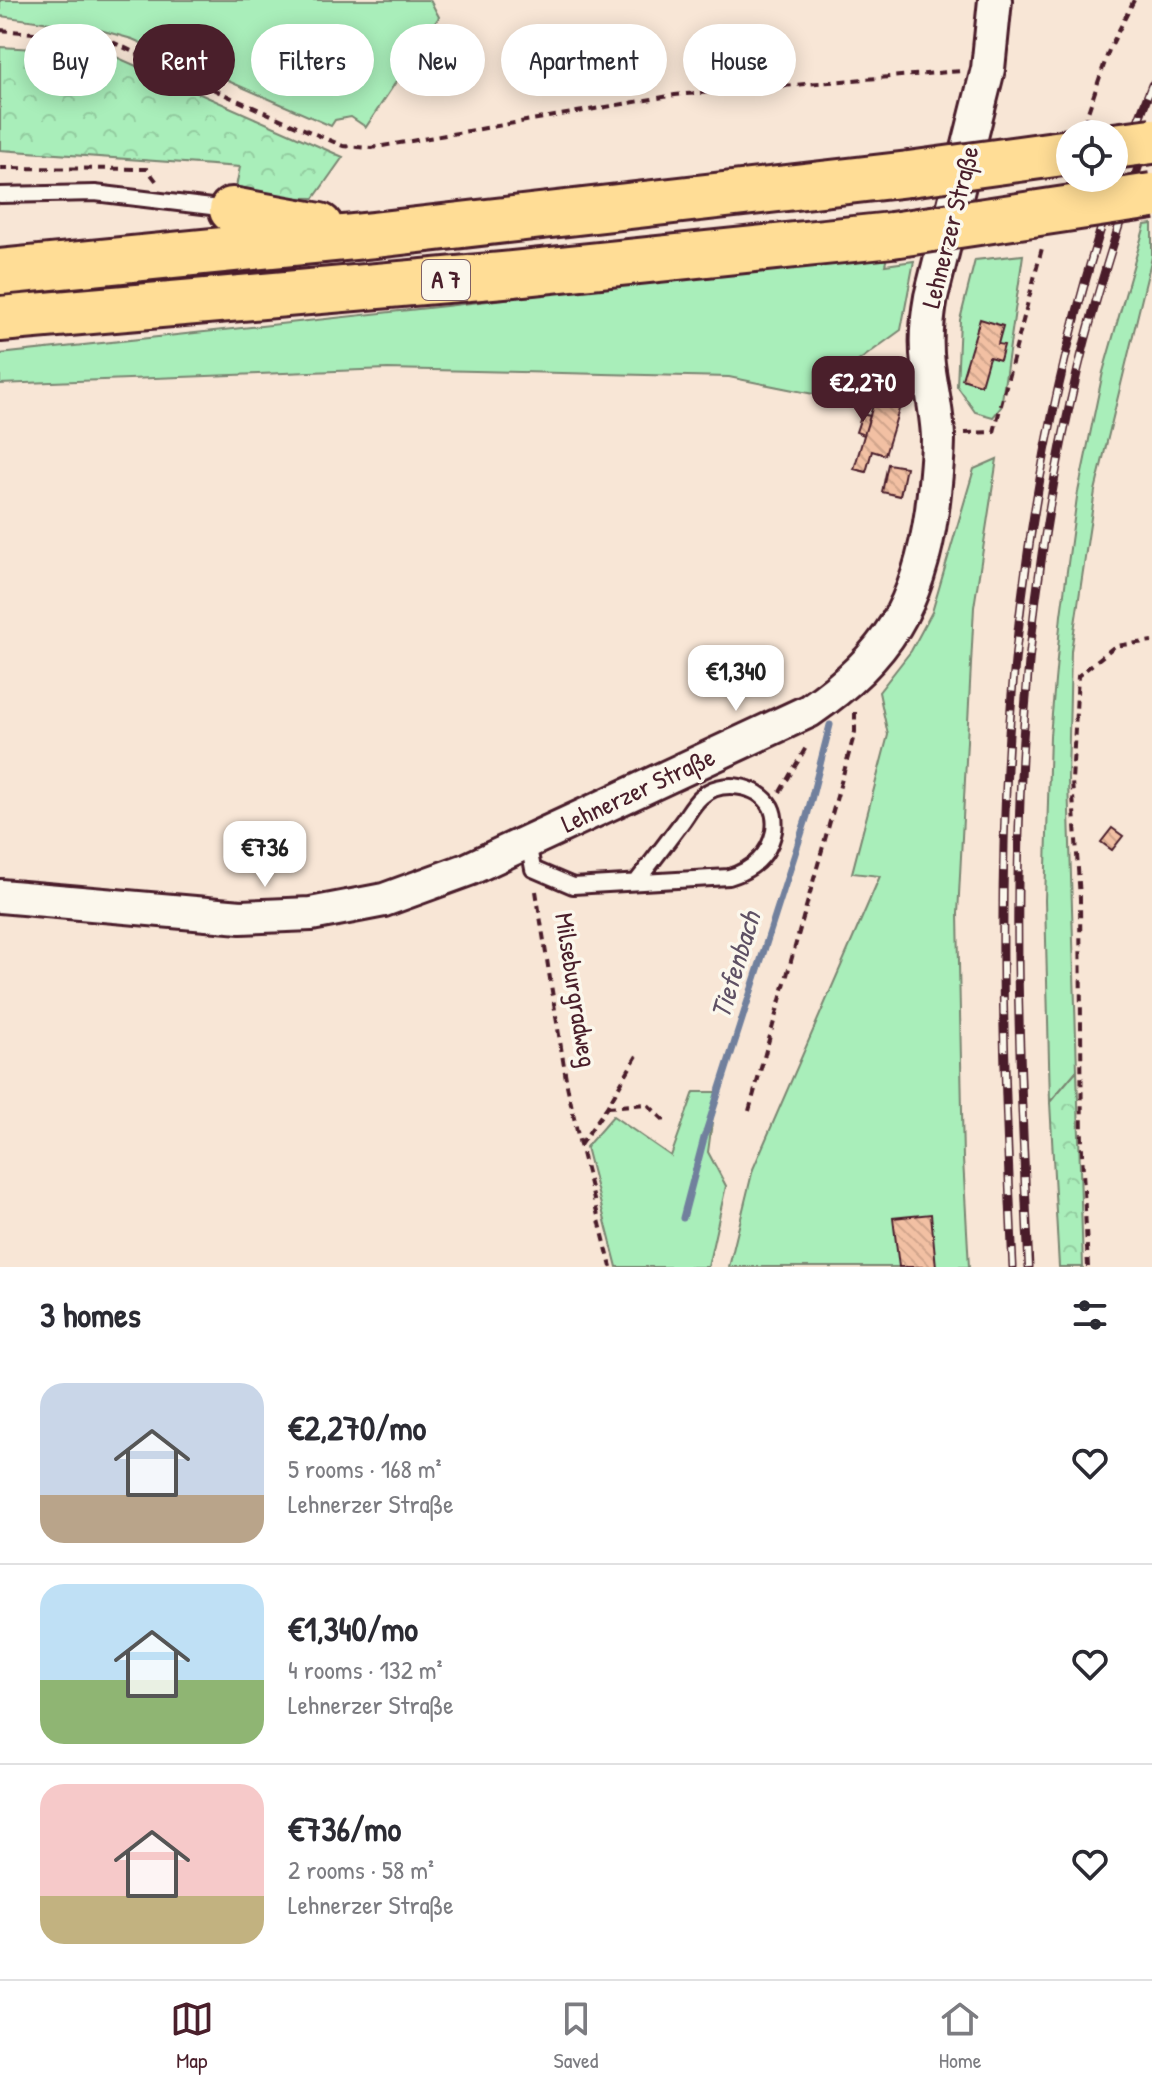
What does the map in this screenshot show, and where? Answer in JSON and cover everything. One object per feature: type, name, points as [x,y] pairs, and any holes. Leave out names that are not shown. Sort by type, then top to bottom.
[{"type":"highway","points":[[1128,144],[1152,141]]},
{"type":"highway","name":"A 7","points":[[0,272],[374,235],[909,174],[1056,154]]},
{"type":"highway","name":"A 7","points":[[0,319],[503,275],[892,235],[1152,196]]},
{"type":"highway","points":[[232,210],[374,235]]},
{"type":"street","name":"Lehnerzer Straße","points":[[0,896],[205,915],[277,917],[384,900],[469,869],[530,856],[712,773],[845,686],[882,646],[908,603],[924,554],[936,480],[938,435],[928,365],[927,322],[988,69],[995,0]]},
{"type":"lane","points":[[0,195],[95,193],[232,210]]},
{"type":"lane","points":[[530,856],[573,886],[729,877],[756,864],[768,851],[775,822],[772,808],[749,789],[733,786],[712,773],[701,796],[637,881]]},
{"type":"path","points":[[1086,120],[1109,50],[1134,0]]},
{"type":"path","points":[[0,30],[108,40],[343,146],[371,148],[675,95],[988,69]]},
{"type":"path","points":[[938,435],[994,432],[1046,237]]},
{"type":"path","points":[[1088,1267],[1082,1152],[1080,898],[1072,781],[1078,676],[1115,646],[1152,641]]},
{"type":"path","points":[[749,1111],[855,732],[857,721],[853,702]]},
{"type":"path","name":"Milseburgradweg","points":[[530,856],[567,1085],[611,1267]]},
{"type":"path","name":"Milseburgradweg","points":[[580,1145],[607,1107],[639,1052]]},
{"type":"path","points":[[607,1107],[647,1104],[666,1122]]},
{"type":"green space","points":[[0,0],[430,0],[439,17],[434,24],[390,24],[390,91],[366,127],[351,117],[335,120],[331,126],[262,96],[374,96],[374,24],[251,24],[251,91],[235,84],[235,24],[133,24],[133,39],[117,35],[117,24],[57,24],[0,16]]},
{"type":"green space","points":[[0,47],[24,48],[24,96],[117,96],[117,57],[133,64],[133,96],[205,96],[343,157],[314,198],[234,197],[240,167],[0,150]]},
{"type":"green space","points":[[1152,224],[1152,257],[1095,491],[1071,651],[1068,779],[1077,1070],[1050,1102],[1045,900],[1050,736],[1061,615],[1077,497],[1103,372],[1145,225]]},
{"type":"green space","points":[[888,253],[885,265],[914,261],[901,330],[813,394],[729,377],[388,369],[0,384],[0,354],[446,306]]},
{"type":"green space","points":[[1023,255],[1001,407],[993,417],[975,412],[957,386],[960,320],[975,260]]},
{"type":"green space","points":[[997,459],[974,607],[958,914],[963,1159],[969,1267],[729,1267],[753,1169],[880,876],[852,873],[888,735],[879,692],[911,651],[932,612],[974,469]]},
{"type":"green space","points":[[1077,1070],[1083,1267],[1059,1267],[1050,1102]]},
{"type":"green space","points":[[694,1092],[716,1092],[708,1152],[726,1186],[708,1267],[617,1267],[586,1147],[613,1116],[671,1156]]},
{"type":"building","points":[[980,319],[1003,326],[998,344],[1004,345],[1000,360],[989,357],[981,385],[962,379]]},
{"type":"building","points":[[876,395],[901,403],[885,455],[872,451],[866,472],[854,469]]},
{"type":"building","points":[[862,414],[870,416],[864,435],[856,432]]},
{"type":"building","points":[[888,464],[906,467],[900,496],[882,492]]},
{"type":"building","points":[[1112,828],[1123,836],[1112,850],[1101,842]]},
{"type":"building","points":[[931,1214],[936,1267],[899,1267],[893,1218]]},
{"type":"waterway","name":"Tiefenbach","points":[[683,1218],[704,1138],[807,816],[830,725]]},
{"type":"railway","points":[[1013,1267],[1003,909],[1007,765],[1020,616],[1043,461],[1059,384],[1100,232],[1152,85]]},
{"type":"railway","points":[[1029,1267],[1020,1058],[1018,849],[1033,624],[1051,496],[1078,369],[1103,277],[1152,126]]}]
